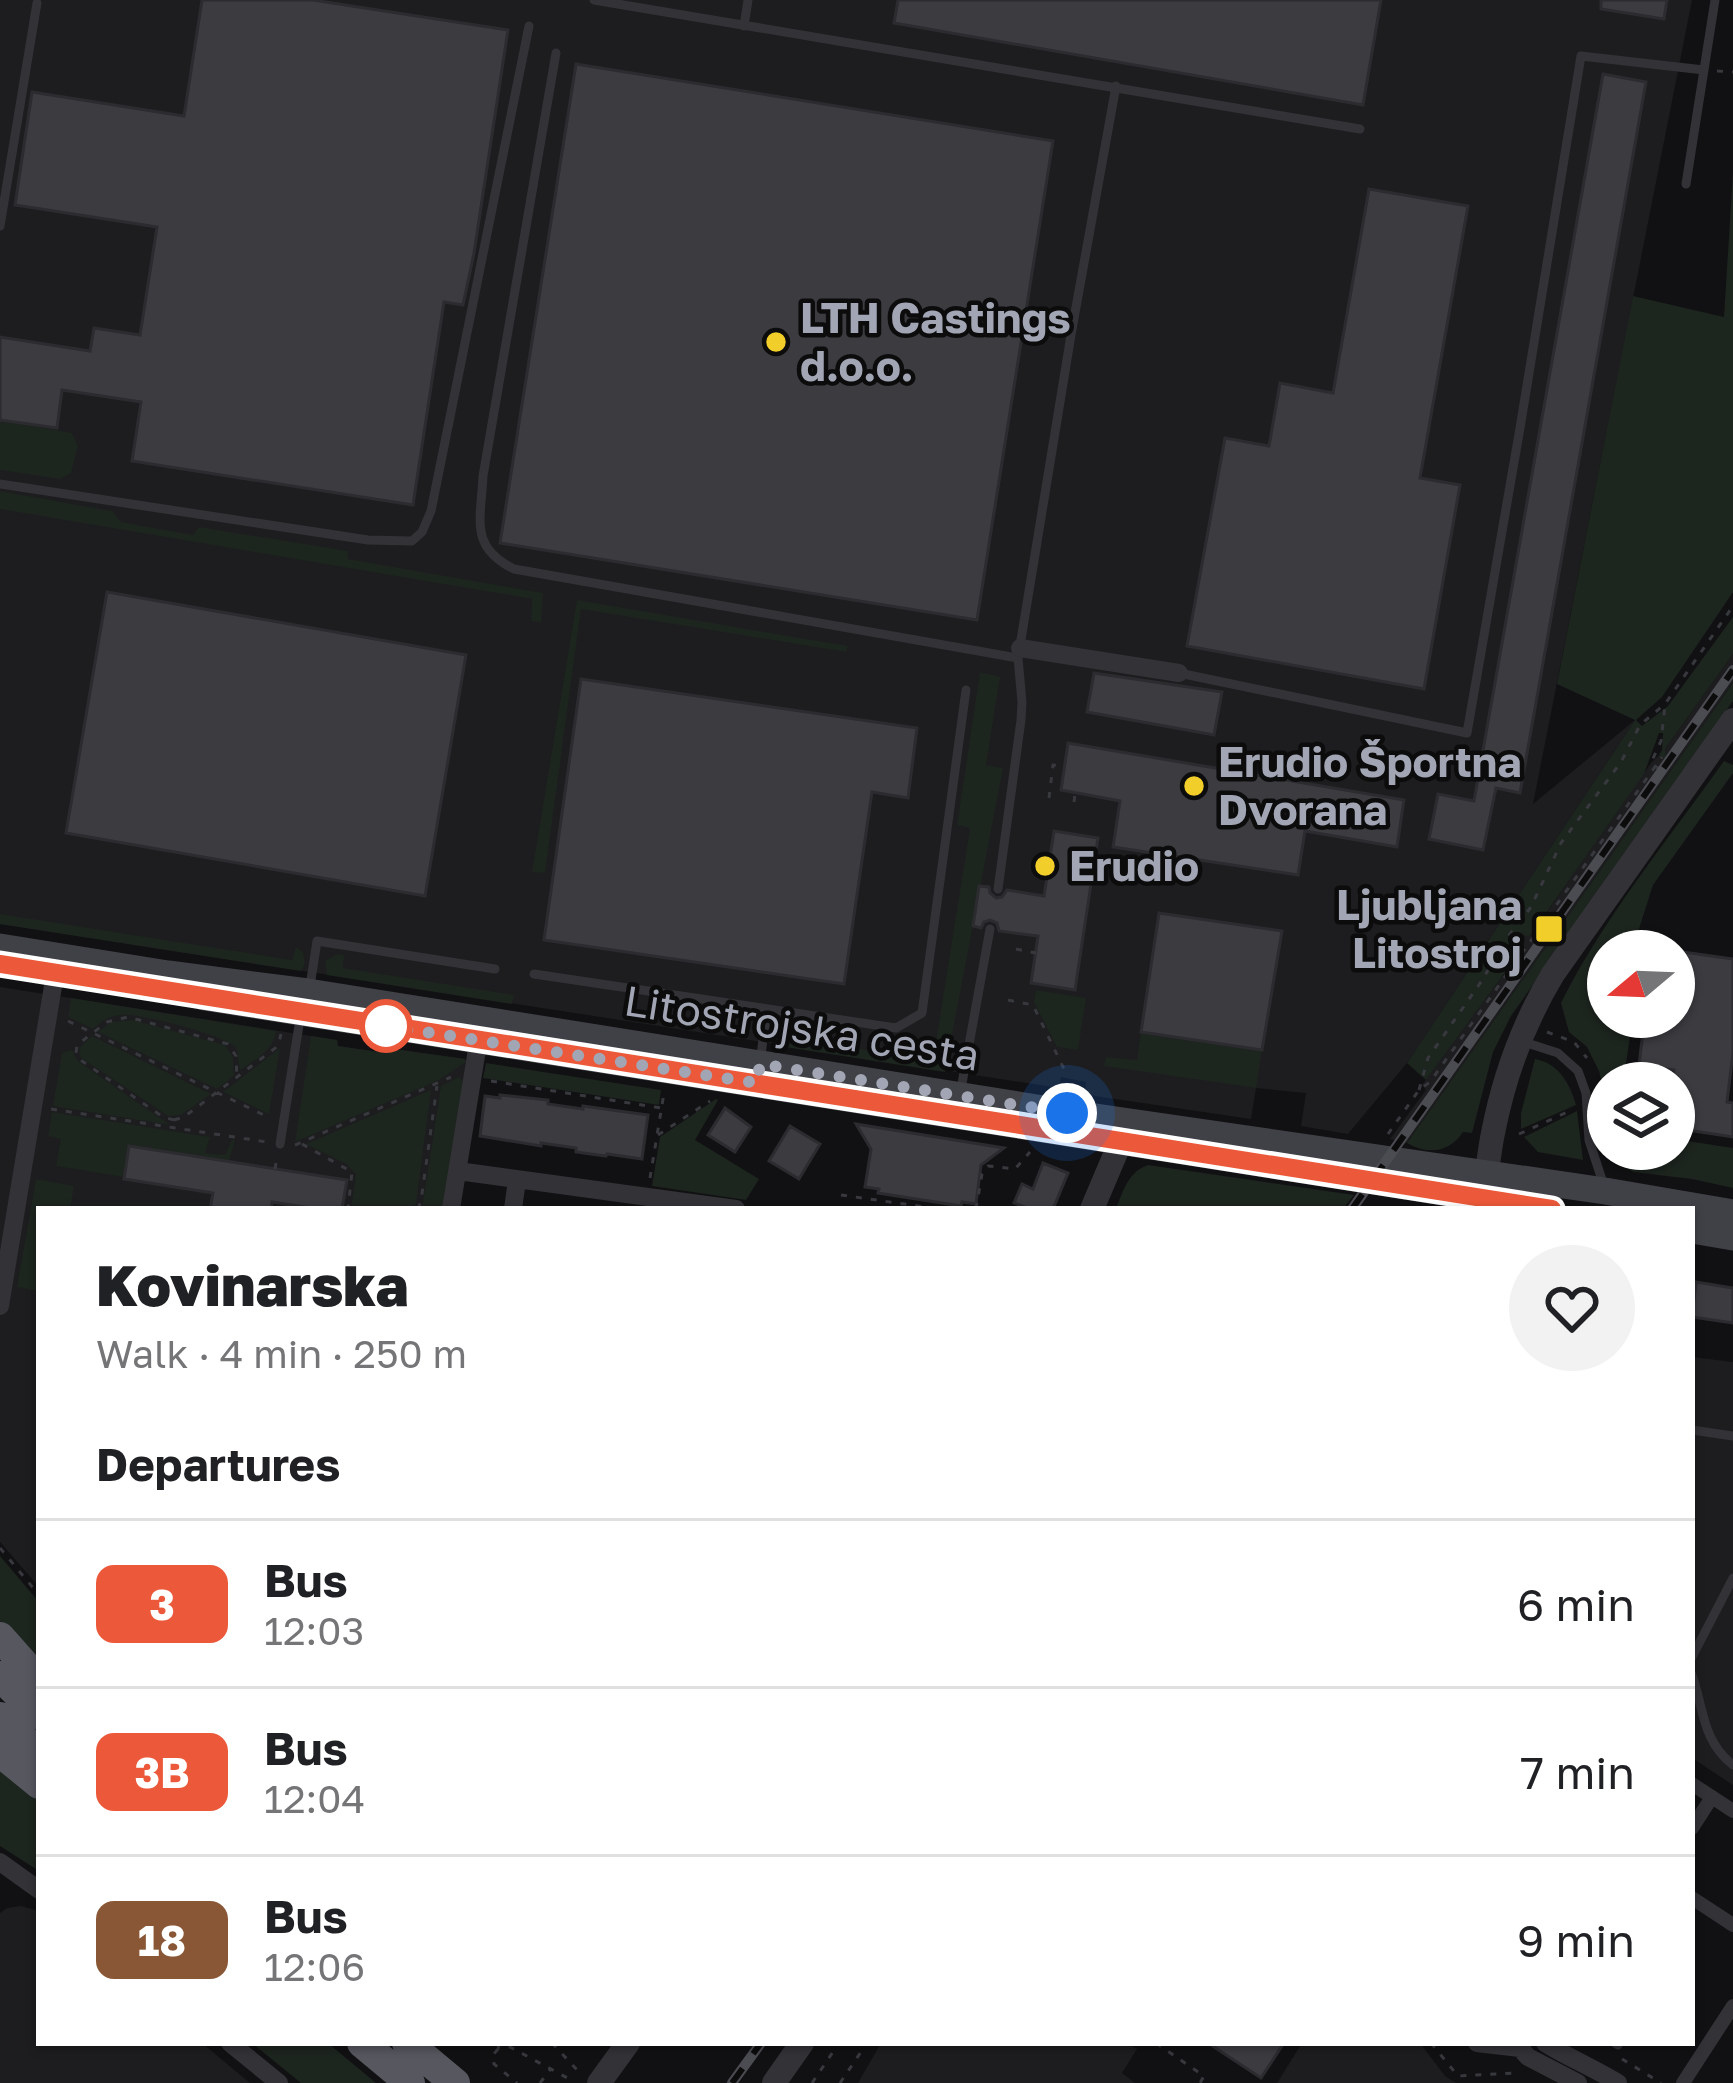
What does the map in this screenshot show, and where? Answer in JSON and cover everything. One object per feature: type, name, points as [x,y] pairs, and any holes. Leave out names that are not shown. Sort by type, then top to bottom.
[{"type":"highway","points":[[0,1637],[36,1678]]},
{"type":"highway","points":[[0,1676],[36,1711]]},
{"type":"highway","points":[[0,1717],[36,1751]]},
{"type":"highway","points":[[0,1752],[36,1782]]},
{"type":"highway","points":[[366,2046],[410,2083]]},
{"type":"highway","points":[[411,2046],[455,2083]]},
{"type":"main road","name":"Litostrojska cesta","points":[[0,947],[57,964],[297,1010],[477,1051],[758,1073],[1174,1139],[1537,1206]]},
{"type":"main road","name":"Litostrojska cesta","points":[[0,964],[57,964]]},
{"type":"main road","name":"Litostrojska cesta","points":[[1482,1194],[1605,1191],[1692,1206]]},
{"type":"main road","name":"Litostrojska cesta","points":[[1695,1206],[1733,1213]]},
{"type":"main road","points":[[1695,1231],[1733,1237]]},
{"type":"street","points":[[1019,653],[1179,673]]},
{"type":"street","points":[[1482,1194],[1518,1041],[1553,974],[1733,720]]},
{"type":"street","points":[[0,1306],[57,964]]},
{"type":"street","points":[[452,1206],[477,1051]]},
{"type":"street","points":[[1093,1206],[1125,1131]]},
{"type":"street","points":[[458,1171],[712,1206]]},
{"type":"street","points":[[513,1206],[517,1180]]},
{"type":"street","points":[[1695,1786],[1733,1811]]},
{"type":"street","points":[[1695,1823],[1712,1797]]},
{"type":"street","points":[[3,1870],[36,1888]]},
{"type":"street","points":[[1695,1900],[1733,1925]]},
{"type":"street","points":[[1683,2083],[1733,2006]]},
{"type":"street","points":[[234,2046],[279,2083]]},
{"type":"street","points":[[586,2082],[625,2046]]},
{"type":"street","points":[[775,2083],[800,2046]]},
{"type":"street","points":[[1512,2046],[1577,2083]]},
{"type":"street","points":[[1550,2046],[1571,2060],[1585,2062]]},
{"type":"street","points":[[1568,2046],[1618,2083]]},
{"type":"lane","points":[[594,0],[645,4],[744,26],[1360,129]]},
{"type":"lane","points":[[744,26],[748,0]]},
{"type":"lane","points":[[1686,184],[1715,0]]},
{"type":"lane","points":[[0,226],[37,3]]},
{"type":"lane","points":[[0,484],[368,540],[412,542],[431,511],[529,26]]},
{"type":"lane","points":[[556,53],[483,476],[483,544],[496,560],[514,569],[1019,653]]},
{"type":"lane","points":[[1179,673],[1467,733],[1581,56],[1703,70]]},
{"type":"lane","points":[[998,889],[1021,720],[1019,653],[1115,86]]},
{"type":"lane","points":[[534,974],[896,1028],[922,1013],[966,690]]},
{"type":"lane","points":[[959,1106],[990,929]]},
{"type":"lane","points":[[280,1144],[297,1010],[317,941],[495,969]]},
{"type":"lane","points":[[758,1073],[767,1009]]},
{"type":"lane","points":[[1518,1041],[1569,1061],[1578,1071],[1587,1104]]},
{"type":"lane","points":[[1598,1170],[1605,1191]]},
{"type":"lane","points":[[1695,1430],[1733,1436]]},
{"type":"lane","points":[[1695,1651],[1733,1578]]},
{"type":"lane","points":[[1695,1687],[1706,1732],[1733,1765]]},
{"type":"path","points":[[1419,1090],[1428,1058],[1539,895],[1562,843],[1621,763],[1640,725],[1665,704],[1733,606]]},
{"type":"path","points":[[1657,768],[1652,764],[1665,704]]},
{"type":"path","points":[[1380,1146],[1662,757]]},
{"type":"path","points":[[1049,798],[1053,765],[1065,766]]},
{"type":"path","points":[[1074,802],[1075,794]]},
{"type":"path","points":[[1016,949],[1036,952]]},
{"type":"path","points":[[1008,1000],[1033,1005],[1064,1069]]},
{"type":"path","points":[[237,1078],[235,1052],[225,1042],[132,1018],[110,1020],[77,1045],[80,1059],[174,1120],[184,1117],[237,1078],[278,1046],[297,1010]]},
{"type":"path","points":[[65,1020],[282,1125]]},
{"type":"path","points":[[34,1106],[295,1145],[437,1084],[477,1051],[662,1108]]},
{"type":"path","points":[[419,1206],[437,1084]]},
{"type":"path","points":[[647,1198],[665,1086]]},
{"type":"path","points":[[657,1136],[721,1094]]},
{"type":"path","points":[[1519,1133],[1587,1104]]},
{"type":"path","points":[[173,1128],[174,1120]]},
{"type":"path","points":[[977,1206],[988,1166],[1015,1169],[1039,1142]]},
{"type":"path","points":[[300,1143],[352,1172],[348,1206]]},
{"type":"path","points":[[841,1195],[919,1206]]},
{"type":"path","points":[[0,1548],[36,1591]]},
{"type":"path","points":[[498,2046],[494,2065],[517,2083]]},
{"type":"path","points":[[504,2046],[586,2082]]},
{"type":"path","points":[[555,2046],[587,2083]]},
{"type":"path","points":[[812,2083],[837,2046]]},
{"type":"path","points":[[840,2083],[866,2046]]},
{"type":"path","points":[[1160,2046],[1204,2076],[1200,2083]]},
{"type":"path","points":[[1433,2046],[1458,2076],[1523,2074]]},
{"type":"path","points":[[1615,2047],[1661,2083]]},
{"type":"path","points":[[541,2083],[550,2069]]},
{"type":"shaded area","points":[[0,0],[1692,0],[1533,804],[1635,720],[1407,1063],[1348,1134],[1301,1126],[1306,1093],[1256,1088],[1251,1119],[1095,1096],[1085,1093],[1086,1082],[1061,1077],[1059,1088],[0,924]]},
{"type":"shaded area","points":[[1733,172],[1733,592],[1662,697],[1636,720],[1642,726],[1668,706],[1733,617],[1733,654],[1665,749],[1666,760],[1659,755],[1663,733],[1659,733],[1644,774],[1529,937],[1522,933],[1505,956],[1512,963],[1426,1080],[1407,1063],[1635,720],[1557,684],[1633,296],[1724,317]]},
{"type":"shaded area","points":[[0,420],[72,433],[78,446],[71,473],[60,479],[0,470]]},
{"type":"shaded area","points":[[0,491],[112,511],[121,522],[193,535],[199,527],[348,551],[348,559],[543,593],[541,622],[531,621],[532,599],[0,509]]},
{"type":"shaded area","points":[[577,600],[848,646],[846,652],[581,609],[545,873],[532,872]]},
{"type":"shaded area","points":[[1733,654],[1733,683],[1407,1143],[1390,1139],[1426,1090],[1422,1085],[1512,963],[1505,957],[1522,932],[1530,936],[1651,763],[1659,755],[1665,759],[1665,749]]},
{"type":"shaded area","points":[[980,672],[1000,677],[986,765],[1003,768],[945,1072],[779,1046],[782,1031],[796,1025],[795,1039],[918,1058],[921,1046],[935,1048],[970,828],[957,825]]},
{"type":"shaded area","points":[[1733,683],[1733,701],[1511,1016],[1493,1052],[1472,1133],[1463,1132],[1438,1150],[1407,1143]]},
{"type":"shaded area","points":[[1724,761],[1733,765],[1733,773],[1653,885],[1639,930],[1604,930]]},
{"type":"shaded area","points":[[0,914],[292,960],[296,947],[303,952],[305,963],[301,971],[0,924]]},
{"type":"shaded area","points":[[344,955],[343,968],[514,995],[512,1004],[327,975],[325,961]]},
{"type":"shaded area","points":[[1587,957],[1587,1038],[1630,1038],[1626,1062],[1594,1062],[1587,1047],[1569,1032],[1561,1003]]},
{"type":"shaded area","points":[[0,987],[337,1040],[338,1046],[465,1059],[443,1206],[36,1206],[36,1584],[0,1542]]},
{"type":"shaded area","points":[[1036,990],[1086,998],[1078,1050],[1057,1047],[1034,1002]]},
{"type":"shaded area","points":[[71,998],[276,1031],[275,1038],[240,1070],[236,1047],[214,1036],[130,1015],[112,1017],[93,1029],[68,1017]]},
{"type":"shaded area","points":[[132,1020],[225,1045],[233,1057],[234,1076],[217,1089],[98,1032],[111,1022]]},
{"type":"shaded area","points":[[1141,1032],[1262,1050],[1256,1088],[1104,1066],[1106,1057],[1137,1060]]},
{"type":"shaded area","points":[[92,1036],[211,1094],[181,1115],[168,1116],[81,1058],[79,1048]]},
{"type":"shaded area","points":[[311,1036],[337,1040],[338,1046],[385,1053],[387,1048],[466,1062],[439,1080],[295,1142]]},
{"type":"shaded area","points":[[280,1048],[269,1114],[223,1092]]},
{"type":"shaded area","points":[[72,1050],[78,1061],[170,1125],[53,1106],[62,1053]]},
{"type":"shaded area","points":[[1535,1059],[1562,1075],[1576,1105],[1521,1129],[1521,1113]]},
{"type":"shaded area","points":[[486,1063],[661,1090],[659,1105],[483,1078]]},
{"type":"shaded area","points":[[459,1077],[463,1081],[443,1206],[422,1206],[441,1086]]},
{"type":"shaded area","points":[[431,1090],[414,1206],[351,1206],[356,1174],[306,1144]]},
{"type":"shaded area","points":[[716,1099],[695,1140],[759,1179],[746,1200],[652,1186],[660,1137]]},
{"type":"shaded area","points":[[1577,1111],[1583,1160],[1538,1152],[1524,1137]]},
{"type":"shaded area","points":[[52,1112],[210,1137],[205,1153],[225,1155],[235,1140],[229,1161],[129,1146],[124,1177],[56,1166],[61,1139],[48,1136]]},
{"type":"shaded area","points":[[1695,1142],[1733,1148],[1733,1188],[1630,1170],[1695,1170]]},
{"type":"shaded area","points":[[1148,1165],[1354,1195],[1345,1206],[1117,1206],[1131,1177]]},
{"type":"shaded area","points":[[36,1179],[74,1186],[71,1206],[36,1206],[36,1290],[17,1287]]},
{"type":"shaded area","points":[[1695,1357],[1733,1362],[1733,1785],[1695,1760]]},
{"type":"shaded area","points":[[0,1556],[36,1598],[36,1662],[0,1621]]},
{"type":"shaded area","points":[[0,1767],[36,1797],[36,1869],[0,1846]]},
{"type":"shaded area","points":[[7,1908],[36,1910],[36,2046],[206,2046],[250,2083],[0,2083],[0,1913]]},
{"type":"shaded area","points":[[256,2046],[332,2046],[376,2083],[301,2083]]},
{"type":"shaded area","points":[[879,2046],[1137,2049],[1122,2073],[1135,2083],[858,2083]]},
{"type":"shaded area","points":[[1300,2046],[1422,2046],[1456,2083],[1277,2083]]},
{"type":"building","points":[[202,0],[313,0],[508,30],[474,253],[463,305],[444,302],[413,505],[132,461],[141,402],[62,390],[57,428],[0,420],[0,337],[90,351],[94,328],[140,335],[157,227],[15,205],[32,92],[184,116]]},
{"type":"building","points":[[898,0],[1381,0],[1363,105],[894,23]]},
{"type":"building","points":[[1601,0],[1667,0],[1664,19],[1601,9]]},
{"type":"building","name":"LTH Castings d.o.o.","points":[[576,64],[1053,141],[977,620],[500,543]]},
{"type":"building","points":[[1603,74],[1646,82],[1520,793],[1496,788],[1483,850],[1429,839],[1438,794],[1474,801]]},
{"type":"building","points":[[1369,189],[1468,206],[1420,478],[1460,485],[1424,689],[1187,646],[1225,438],[1269,446],[1280,383],[1333,393]]},
{"type":"building","points":[[107,592],[466,655],[425,896],[66,833]]},
{"type":"building","points":[[1094,673],[1222,692],[1214,735],[1087,712]]},
{"type":"building","points":[[581,679],[917,728],[908,798],[872,792],[844,984],[544,940]]},
{"type":"building","points":[[1068,743],[1404,800],[1397,847],[1305,831],[1298,875],[1113,847],[1120,801],[1061,790]]},
{"type":"building","name":"Erudio","points":[[1054,831],[1098,838],[1075,990],[1031,983],[1038,936],[999,931],[990,920],[981,928],[973,926],[979,886],[989,887],[996,898],[1007,890],[1044,896]]},
{"type":"building","points":[[1159,913],[1282,931],[1262,1050],[1141,1032]]},
{"type":"building","points":[[1695,954],[1733,959],[1733,1053],[1727,1102],[1733,1103],[1733,1137],[1695,1131],[1695,1062],[1639,1062],[1642,1038],[1695,1038]]},
{"type":"building","points":[[485,1096],[648,1115],[642,1159],[480,1136]]},
{"type":"building","points":[[725,1108],[751,1127],[735,1152],[708,1135]]},
{"type":"building","points":[[856,1124],[1004,1148],[981,1165],[976,1204],[962,1202],[961,1206],[878,1193],[879,1189],[865,1187],[871,1149]]},
{"type":"building","points":[[790,1126],[820,1144],[799,1179],[769,1161]]},
{"type":"building","points":[[129,1146],[347,1180],[343,1206],[272,1202],[271,1206],[211,1206],[213,1193],[124,1179]]},
{"type":"building","points":[[1043,1163],[1068,1173],[1054,1206],[1014,1203],[1022,1184],[1033,1189]]},
{"type":"building","points":[[1696,1282],[1733,1288],[1733,1323],[1695,1317]]},
{"type":"building","points":[[1213,2046],[1282,2046],[1261,2078]]},
{"type":"railway","points":[[1354,1206],[1733,670]]},
{"type":"railway","points":[[732,2083],[759,2046]]},
{"type":"bus line","name":"3","points":[[0,964],[1533,1206]]},
{"type":"place","name":"LTH Castings d.o.o.","points":[[776,342]]},
{"type":"place","name":"Erudio Športna Dvorana","points":[[1194,786]]},
{"type":"place","name":"Erudio","points":[[1045,866]]},
{"type":"place","name":"Ljubljana Litostroj","points":[[1549,929]]},
{"type":"route","points":[[386,1026],[757,1083],[760,1064],[1067,1113]]}]
